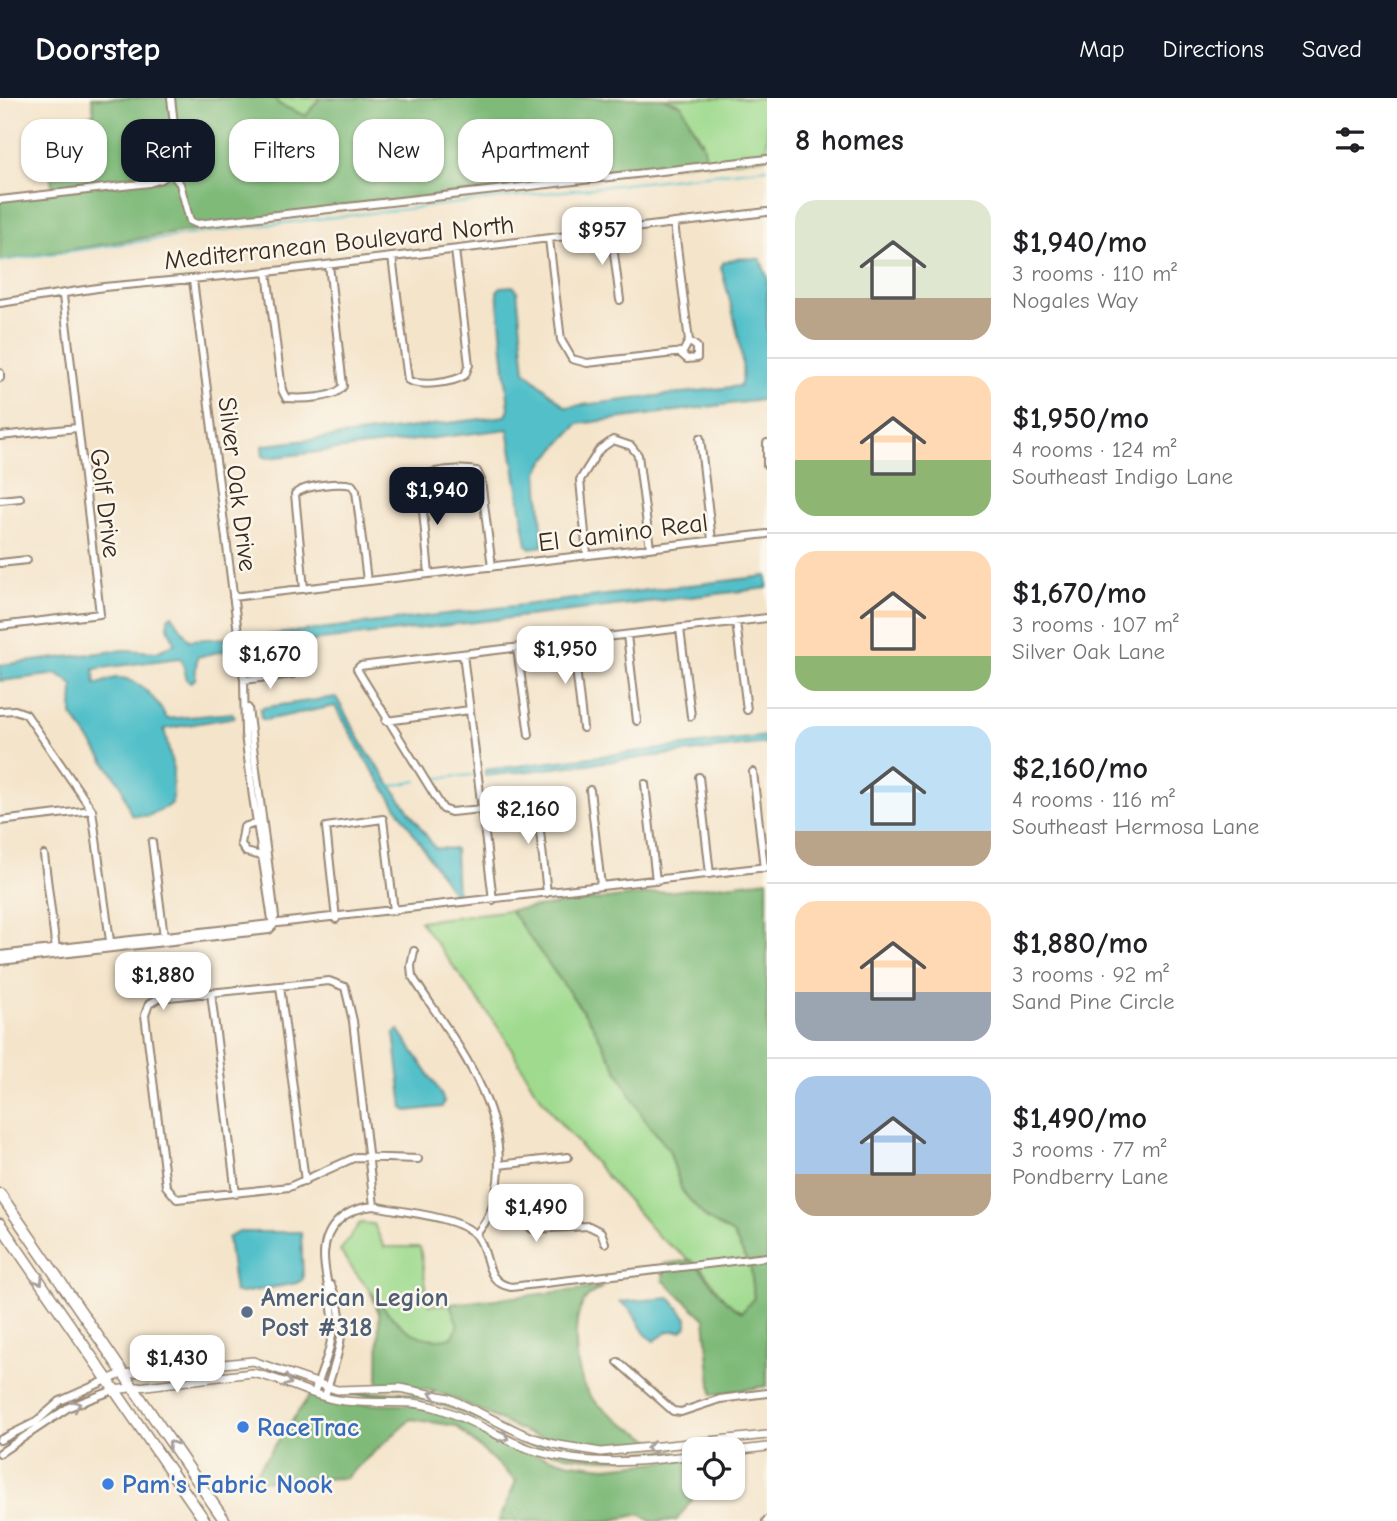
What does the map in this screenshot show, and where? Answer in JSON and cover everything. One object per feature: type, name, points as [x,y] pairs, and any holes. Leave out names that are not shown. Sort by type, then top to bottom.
[{"type":"main road","points":[[0,1194],[225,1521]]},
{"type":"main road","points":[[0,1224],[205,1521]]},
{"type":"street","points":[[172,98],[174,119]]},
{"type":"street","points":[[178,182],[190,221],[197,224],[767,159]]},
{"type":"street","points":[[0,200],[152,182]]},
{"type":"street","name":"Mediterranean Boulevard North","points":[[0,303],[104,288],[329,265],[767,212]]},
{"type":"street","points":[[549,239],[561,340],[572,359],[587,363],[680,352],[686,350],[689,341],[674,223]]},
{"type":"street","points":[[611,230],[620,300]]},
{"type":"street","points":[[392,257],[408,380],[415,383],[456,380],[465,375],[469,365],[455,250]]},
{"type":"street","points":[[267,272],[282,390],[286,398],[298,398],[333,394],[344,386],[329,265]]},
{"type":"street","name":"Silver Oak Drive","points":[[193,279],[245,694],[253,733],[260,821],[275,917],[273,923]]},
{"type":"street","name":"Golf Drive","points":[[0,626],[100,614],[63,296]]},
{"type":"street","points":[[680,352],[687,359],[697,358],[697,347],[689,341]]},
{"type":"street","points":[[0,436],[77,428]]},
{"type":"street","points":[[700,438],[712,540]]},
{"type":"street","points":[[587,555],[580,480],[599,450],[613,440],[631,446],[638,455],[650,548]]},
{"type":"street","points":[[767,443],[767,466]]},
{"type":"street","points":[[429,573],[420,479],[429,474],[469,469],[477,471],[481,480],[492,567]]},
{"type":"street","points":[[304,589],[295,494],[316,487],[348,484],[355,487],[367,581]]},
{"type":"street","points":[[0,500],[20,498]]},
{"type":"street","name":"El Camino Real","points":[[233,597],[767,534]]},
{"type":"street","points":[[0,563],[27,560]]},
{"type":"street","points":[[482,809],[451,812],[443,809],[354,668],[767,618]]},
{"type":"street","points":[[736,622],[747,710]]},
{"type":"street","points":[[680,629],[691,716]]},
{"type":"street","points":[[627,635],[637,721]]},
{"type":"street","points":[[573,642],[583,728]]},
{"type":"street","points":[[517,648],[529,735]]},
{"type":"street","points":[[463,654],[493,900]]},
{"type":"street","points":[[244,680],[293,674]]},
{"type":"street","points":[[0,711],[15,710],[26,714],[92,810],[111,945]]},
{"type":"street","points":[[386,721],[470,710]]},
{"type":"street","points":[[0,948],[1,958],[273,923],[336,919],[766,867],[753,772]]},
{"type":"street","points":[[699,777],[710,874]]},
{"type":"street","points":[[645,784],[656,881]]},
{"type":"street","points":[[590,790],[601,886]]},
{"type":"street","points":[[536,796],[547,894]]},
{"type":"street","points":[[0,821],[92,810]]},
{"type":"street","points":[[336,919],[326,827],[383,819],[394,911]]},
{"type":"street","points":[[260,821],[244,827],[241,844],[246,852],[265,857]]},
{"type":"street","points":[[152,842],[164,939]]},
{"type":"street","points":[[44,855],[56,952]]},
{"type":"street","points":[[414,951],[412,976],[469,1062],[494,1114],[499,1164],[495,1197],[489,1216],[475,1234]]},
{"type":"street","points":[[374,1206],[369,1155],[350,996],[339,982],[159,999],[146,1009],[166,1186],[172,1196],[183,1200],[289,1187],[340,1162],[369,1155],[418,1159]]},
{"type":"street","points":[[280,986],[305,1181]]},
{"type":"street","points":[[211,993],[236,1194]]},
{"type":"street","points":[[499,1164],[568,1157]]},
{"type":"street","points":[[495,1197],[507,1204],[532,1229],[589,1226],[601,1232],[605,1244]]},
{"type":"street","points":[[314,1393],[333,1328],[334,1313],[324,1247],[333,1227],[351,1212],[374,1206],[452,1223],[475,1234],[485,1250],[492,1276],[499,1283],[511,1287],[767,1257]]},
{"type":"street","points":[[325,1396],[344,1326],[342,1312],[326,1270]]},
{"type":"street","points":[[0,1453],[40,1423],[60,1401],[122,1374],[253,1361],[327,1387],[365,1391],[400,1388],[422,1391],[449,1398],[525,1435],[554,1444],[601,1451],[767,1435]]},
{"type":"street","points":[[618,1362],[673,1411],[681,1412],[720,1399],[767,1393]]},
{"type":"street","points":[[0,1440],[69,1407],[114,1390],[252,1373],[274,1377],[314,1393],[345,1401],[417,1402],[456,1413],[535,1451],[571,1460],[605,1463],[682,1456]]},
{"type":"street","points":[[745,1450],[767,1447]]},
{"type":"green space","points":[[92,98],[274,98],[280,105],[306,116],[320,98],[661,98],[682,105],[700,142],[702,140],[707,161],[613,174],[613,119],[458,119],[458,182],[549,182],[219,226],[0,261],[0,199],[53,192],[52,182],[107,182],[107,119],[78,119],[94,114]]},
{"type":"green space","points":[[274,98],[320,98],[306,116],[280,105]]},
{"type":"green space","points":[[661,98],[767,98],[767,157],[708,165],[702,141],[679,103]]},
{"type":"green space","points":[[767,880],[767,1386],[712,1395],[705,1319],[663,1280],[664,1264],[691,1260],[721,1295],[742,1312],[754,1298],[751,1269],[733,1234],[707,1219],[682,1191],[669,1150],[643,1117],[592,1024],[510,910]]},
{"type":"green space","points":[[510,910],[592,1024],[643,1117],[669,1150],[682,1191],[707,1219],[733,1234],[751,1269],[754,1298],[742,1312],[728,1305],[703,1270],[659,1237],[556,1118],[533,1087],[503,1034],[420,921]]},
{"type":"green space","points":[[360,1223],[374,1224],[384,1247],[420,1247],[429,1305],[450,1304],[458,1324],[453,1337],[440,1339],[417,1335],[389,1314],[340,1251]]},
{"type":"green space","points":[[603,1287],[587,1297],[578,1319],[577,1359],[584,1384],[593,1400],[601,1407],[659,1444],[608,1447],[558,1442],[525,1432],[437,1393],[400,1386],[378,1387],[379,1313],[370,1291],[405,1328],[426,1338],[439,1339],[453,1337],[458,1325],[450,1304]]},
{"type":"green space","points":[[314,1389],[344,1392],[398,1392],[426,1396],[463,1409],[523,1438],[559,1449],[633,1453],[670,1449],[679,1454],[624,1458],[570,1456],[534,1447],[431,1402],[402,1396],[340,1394]]},
{"type":"green space","points":[[310,1395],[344,1404],[414,1405],[455,1417],[534,1454],[571,1463],[605,1467],[682,1460],[682,1500],[692,1500],[676,1521],[650,1521],[641,1514],[609,1521],[499,1521],[516,1481],[456,1426],[411,1419],[345,1478],[250,1481]]},
{"type":"water","points":[[741,258],[760,259],[767,277],[767,399],[578,424],[544,461],[538,472],[543,546],[530,548],[527,545],[508,429],[268,458],[263,456],[262,446],[266,445],[506,416],[509,408],[497,291],[501,287],[513,286],[517,290],[525,371],[566,407],[740,386],[740,346],[721,267],[724,262]]},
{"type":"water","points":[[767,576],[767,588],[253,648],[252,637]]},
{"type":"water","points":[[172,615],[189,640],[225,638],[227,650],[197,657],[195,679],[191,682],[187,680],[182,660],[179,658],[94,669],[95,684],[116,678],[132,681],[147,691],[167,719],[232,713],[235,717],[164,729],[173,768],[172,804],[148,816],[131,815],[121,785],[72,715],[73,685],[58,674],[0,681],[0,665],[124,650],[157,652],[175,643],[168,627],[168,618]]},
{"type":"water","points":[[336,697],[366,750],[435,848],[455,849],[457,900],[364,757],[335,706],[265,720],[261,718],[260,709],[267,707]]},
{"type":"water","points":[[767,736],[767,743],[485,776],[485,770]]},
{"type":"water","points":[[399,1030],[440,1092],[444,1102],[442,1107],[407,1111],[403,1108],[394,1033]]},
{"type":"water","points":[[238,1232],[301,1232],[303,1279],[297,1283],[235,1292],[228,1238]]},
{"type":"water","points":[[670,1298],[687,1318],[687,1326],[681,1331],[669,1331],[654,1341],[644,1332],[631,1310],[619,1302]]},
{"type":"waterway","points":[[0,261],[239,228],[767,168]]},
{"type":"waterway","points":[[429,779],[472,775]]},
{"type":"waterway","points":[[392,786],[417,781]]},
{"type":"place","name":"American Legion Post #318","points":[[247,1312]]},
{"type":"place","name":"RaceTrac","points":[[243,1427]]},
{"type":"place","name":"Pam's Fabric Nook","points":[[108,1484]]}]
